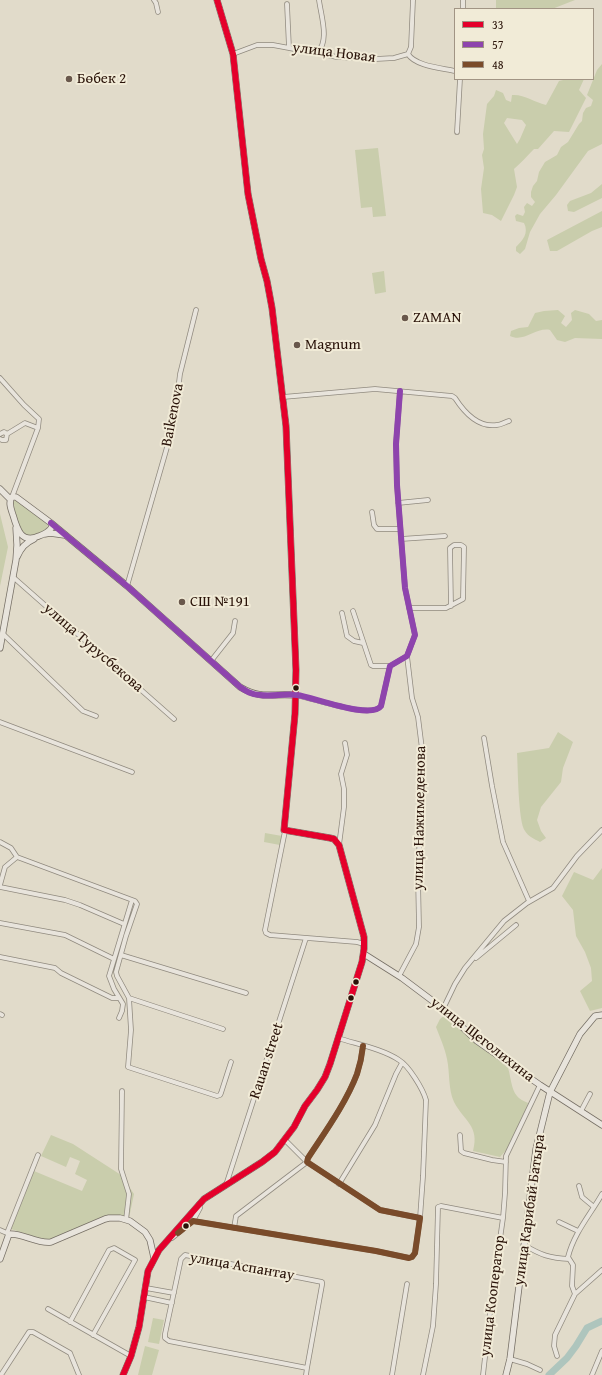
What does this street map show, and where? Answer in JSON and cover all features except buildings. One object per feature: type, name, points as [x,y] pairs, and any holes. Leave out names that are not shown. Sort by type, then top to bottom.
[{"type":"street","points":[[154,0],[158,12]]},
{"type":"street","points":[[217,0],[233,54],[248,194],[272,308],[286,426],[296,670],[294,695],[295,714],[284,826],[285,831],[265,930],[266,933],[270,935],[357,942],[364,944]]},
{"type":"street","points":[[317,53],[324,43],[319,0]]},
{"type":"street","points":[[413,0],[412,47],[408,54],[411,58],[422,63],[454,71]]},
{"type":"street","points":[[288,4],[289,48]]},
{"type":"street","name":"улица Новая","points":[[233,54],[257,45],[272,45],[337,57],[376,59],[394,58],[408,54]]},
{"type":"street","points":[[457,132],[460,80]]},
{"type":"street","name":"Baikenova","points":[[127,586],[174,423],[180,374],[196,310]]},
{"type":"street","points":[[0,378],[38,418],[38,428],[9,502],[16,526],[19,533],[26,538],[34,538],[55,533],[66,536]]},
{"type":"street","points":[[283,397],[376,390],[452,396],[470,417],[482,423],[496,426],[509,420]]},
{"type":"street","points":[[354,611],[371,665],[390,666],[408,656],[415,635],[405,588],[398,503],[396,464],[400,391]]},
{"type":"street","points":[[0,434],[4,432],[7,434],[25,423],[38,428]]},
{"type":"street","points":[[0,438],[2,440],[6,440],[7,434]]},
{"type":"street","points":[[0,489],[11,498],[16,497],[51,522],[127,586],[240,687],[250,693],[260,695],[294,695],[346,708],[374,711],[381,706],[390,666]]},
{"type":"street","points":[[398,503],[428,500]]},
{"type":"street","points":[[372,512],[374,524],[377,529],[400,529]]},
{"type":"street","points":[[16,560],[21,549],[27,542],[49,531],[52,527],[51,522]]},
{"type":"street","points":[[0,648],[16,560],[16,526]]},
{"type":"street","points":[[401,539],[445,536]]},
{"type":"street","points":[[409,608],[446,608],[451,606],[463,599],[464,547],[461,544],[454,545],[450,548],[451,606]]},
{"type":"street","name":"улица Турусбекова","points":[[13,577],[174,719]]},
{"type":"street","points":[[342,613],[346,636],[354,641],[363,643]]},
{"type":"street","points":[[211,661],[233,633],[235,621]]},
{"type":"street","points":[[3,634],[83,711],[96,716]]},
{"type":"street","name":"улица Нажимеденова","points":[[399,976],[416,944],[419,926],[418,878],[423,757],[418,716],[412,698],[408,656]]},
{"type":"street","points":[[0,722],[132,772]]},
{"type":"street","points":[[484,738],[503,842],[529,901]]},
{"type":"street","points":[[123,1375],[132,1356],[139,1327],[148,1271],[159,1250],[204,1199],[275,1152],[285,1140],[325,1077],[364,954],[364,937],[339,845],[344,808],[344,789],[341,774],[347,756],[345,743]]},
{"type":"street","points":[[443,1009],[454,984],[469,963],[504,921],[529,901],[553,888],[577,856],[602,830]]},
{"type":"street","points":[[285,831],[334,839],[339,845]]},
{"type":"street","points":[[0,842],[11,848],[17,857],[135,901],[137,906],[120,955],[116,974],[129,998],[131,1030],[128,1067],[217,1096],[221,1093],[231,1062]]},
{"type":"street","points":[[17,857],[6,867],[0,886],[65,900],[124,924]]},
{"type":"street","points":[[120,1018],[123,1004],[109,976],[128,907],[132,900]]},
{"type":"street","points":[[0,923],[65,935],[114,959]]},
{"type":"street","points":[[469,963],[516,925]]},
{"type":"street","name":"Rauan street","points":[[226,1184],[306,938]]},
{"type":"street","name":"улица Щеголихина","points":[[364,954],[399,976],[443,1009],[478,1041],[550,1092],[602,1125]]},
{"type":"street","points":[[120,955],[246,993]]},
{"type":"street","points":[[0,957],[55,968],[61,973],[112,998],[119,998]]},
{"type":"street","points":[[129,998],[223,1029]]},
{"type":"street","name":"улица Карибай Батыра","points":[[506,1375],[510,1359],[536,1149],[550,1092],[580,1034],[595,1016],[602,1015]]},
{"type":"street","points":[[193,1221],[376,1251],[409,1258],[412,1257],[415,1253],[420,1218],[426,1100],[418,1083],[402,1063],[393,1056],[338,1038]]},
{"type":"street","points":[[234,1228],[236,1216],[307,1162],[352,1084],[360,1064],[363,1046]]},
{"type":"street","points":[[339,1184],[375,1125],[402,1063]]},
{"type":"street","name":"улица Кооператор","points":[[483,1375],[505,1193],[506,1156],[540,1085]]},
{"type":"street","points":[[122,1090],[121,1169],[129,1194],[126,1220]]},
{"type":"street","points":[[581,1112],[590,1094]]},
{"type":"street","points":[[460,1135],[462,1152],[506,1162]]},
{"type":"street","points":[[285,1140],[307,1162],[380,1210],[420,1218]]},
{"type":"street","points":[[0,1259],[38,1155]]},
{"type":"street","points":[[579,1186],[582,1197],[594,1207]]},
{"type":"street","points":[[575,1294],[572,1286],[573,1266],[568,1257],[569,1251],[578,1231],[602,1194]]},
{"type":"street","points":[[169,1239],[193,1221],[200,1208],[199,1204]]},
{"type":"street","name":"улица Кооператор","points":[[423,1375],[433,1326],[436,1284],[438,1207],[440,1206],[502,1218]]},
{"type":"street","points":[[0,1230],[8,1234],[48,1242],[75,1233],[109,1218],[120,1218],[136,1225],[147,1234],[154,1258]]},
{"type":"street","points":[[559,1222],[578,1231]]},
{"type":"street","points":[[524,1245],[548,1257],[555,1259],[569,1259]]},
{"type":"street","points":[[70,1322],[109,1250],[114,1248],[134,1260],[93,1336]]},
{"type":"street","name":"улица Аспантау","points":[[306,1375],[322,1282],[185,1255],[181,1259],[165,1338],[169,1341],[307,1368]]},
{"type":"street","points":[[557,1356],[554,1346],[555,1335],[575,1294],[602,1270]]},
{"type":"street","points":[[392,1375],[407,1284]]},
{"type":"street","points":[[146,1288],[174,1293]]},
{"type":"street","points":[[144,1298],[172,1303]]},
{"type":"street","points":[[48,1309],[93,1336],[132,1356]]},
{"type":"street","points":[[1,1375],[30,1332],[33,1332],[70,1353],[79,1375]]},
{"type":"street","points":[[592,1375],[602,1351]]},
{"type":"street","points":[[510,1359],[540,1370]]},
{"type":"green space","points":[[496,0],[575,0],[555,8],[496,8]]},
{"type":"green space","points":[[602,64],[602,144],[588,151],[556,195],[540,214],[530,232],[525,249],[520,254],[516,251],[516,247],[523,239],[526,230],[524,223],[516,221],[515,216],[517,214],[523,216],[525,212],[524,207],[527,203],[532,206],[535,202],[531,197],[531,192],[537,181],[539,172],[545,162],[557,155],[561,147],[568,142],[582,121],[583,113],[586,108],[591,106],[593,100],[587,95],[597,70]]},
{"type":"green space","points":[[584,80],[579,90],[586,98],[569,132],[554,131],[538,149],[534,149],[514,169],[517,187],[501,221],[492,215],[483,213],[481,189],[484,168],[482,155],[484,149],[483,134],[487,104],[494,96],[496,90],[503,93],[506,100],[511,102],[512,95],[516,95],[546,105],[559,81]],"holes":[[[507,118],[522,120],[526,125],[517,144],[504,123]]]},
{"type":"green space","points":[[378,148],[386,216],[373,217],[372,207],[361,208],[355,150]]},
{"type":"green space","points":[[602,184],[602,198],[574,212],[568,211],[567,205],[570,201],[591,193]]},
{"type":"green space","points":[[602,211],[602,227],[557,251],[550,251],[547,240]]},
{"type":"green space","points":[[384,271],[386,292],[375,294],[372,273]]},
{"type":"green space","points":[[558,310],[565,316],[561,323],[566,327],[572,320],[571,313],[575,310],[589,314],[596,321],[602,320],[602,339],[575,338],[565,342],[557,340],[550,330],[540,331],[520,338],[510,336],[511,331],[528,327],[535,313]]},
{"type":"green space","points":[[16,499],[48,524],[47,530],[34,536],[23,533],[17,524],[11,503]]},
{"type":"green space","points":[[0,514],[8,547],[0,586]]},
{"type":"green space","points":[[558,732],[573,742],[563,768],[561,782],[541,807],[537,820],[541,831],[546,838],[540,842],[533,839],[525,831],[523,826],[520,806],[517,753],[549,748]]},
{"type":"green space","points":[[265,833],[282,836],[280,845],[264,842]]},
{"type":"green space","points":[[602,868],[602,1008],[590,1011],[580,991],[592,981],[591,968],[585,952],[576,936],[573,910],[562,896],[574,872],[593,880]]},
{"type":"green space","points":[[445,1015],[508,1068],[515,1093],[519,1098],[528,1103],[526,1111],[509,1147],[500,1157],[473,1151],[475,1142],[473,1130],[458,1109],[452,1097],[446,1055],[436,1027],[440,1019]]},
{"type":"green space","points":[[51,1135],[73,1144],[121,1175],[134,1194],[129,1218],[115,1215],[107,1216],[48,1240],[11,1229],[34,1171],[82,1191],[87,1180],[75,1174],[80,1161],[70,1157],[66,1167],[41,1156]]},
{"type":"green space","points":[[153,1318],[164,1320],[159,1344],[148,1342]]},
{"type":"green space","points":[[145,1346],[159,1350],[152,1375],[138,1375]]},
{"type":"waterway","points":[[549,1375],[567,1358],[587,1328],[602,1321]]},
{"type":"transit line","name":"33","points":[[123,1375],[131,1356],[139,1327],[148,1271],[159,1250],[204,1199],[275,1152],[294,1127],[305,1106],[325,1077],[362,962],[364,949],[364,937],[339,845],[334,839],[284,830],[295,714],[296,670],[286,426],[272,308],[248,194],[233,54],[217,0]]},
{"type":"transit line","name":"57","points":[[51,523],[127,586],[240,687],[254,694],[297,695],[354,709],[375,710],[381,706],[390,666],[407,656],[415,635],[405,588],[397,485],[396,444],[400,391]]},
{"type":"transit line","name":"48","points":[[178,1233],[193,1221],[376,1251],[409,1258],[412,1257],[415,1253],[420,1218],[380,1210],[307,1162],[352,1085],[359,1067],[363,1046]]},
{"type":"place","name":"Бөбек 2","points":[[69,79]]},
{"type":"place","name":"ZAMAN","points":[[405,318]]},
{"type":"place","name":"Magnum","points":[[297,345]]},
{"type":"place","name":"СШ №191","points":[[182,602]]}]
